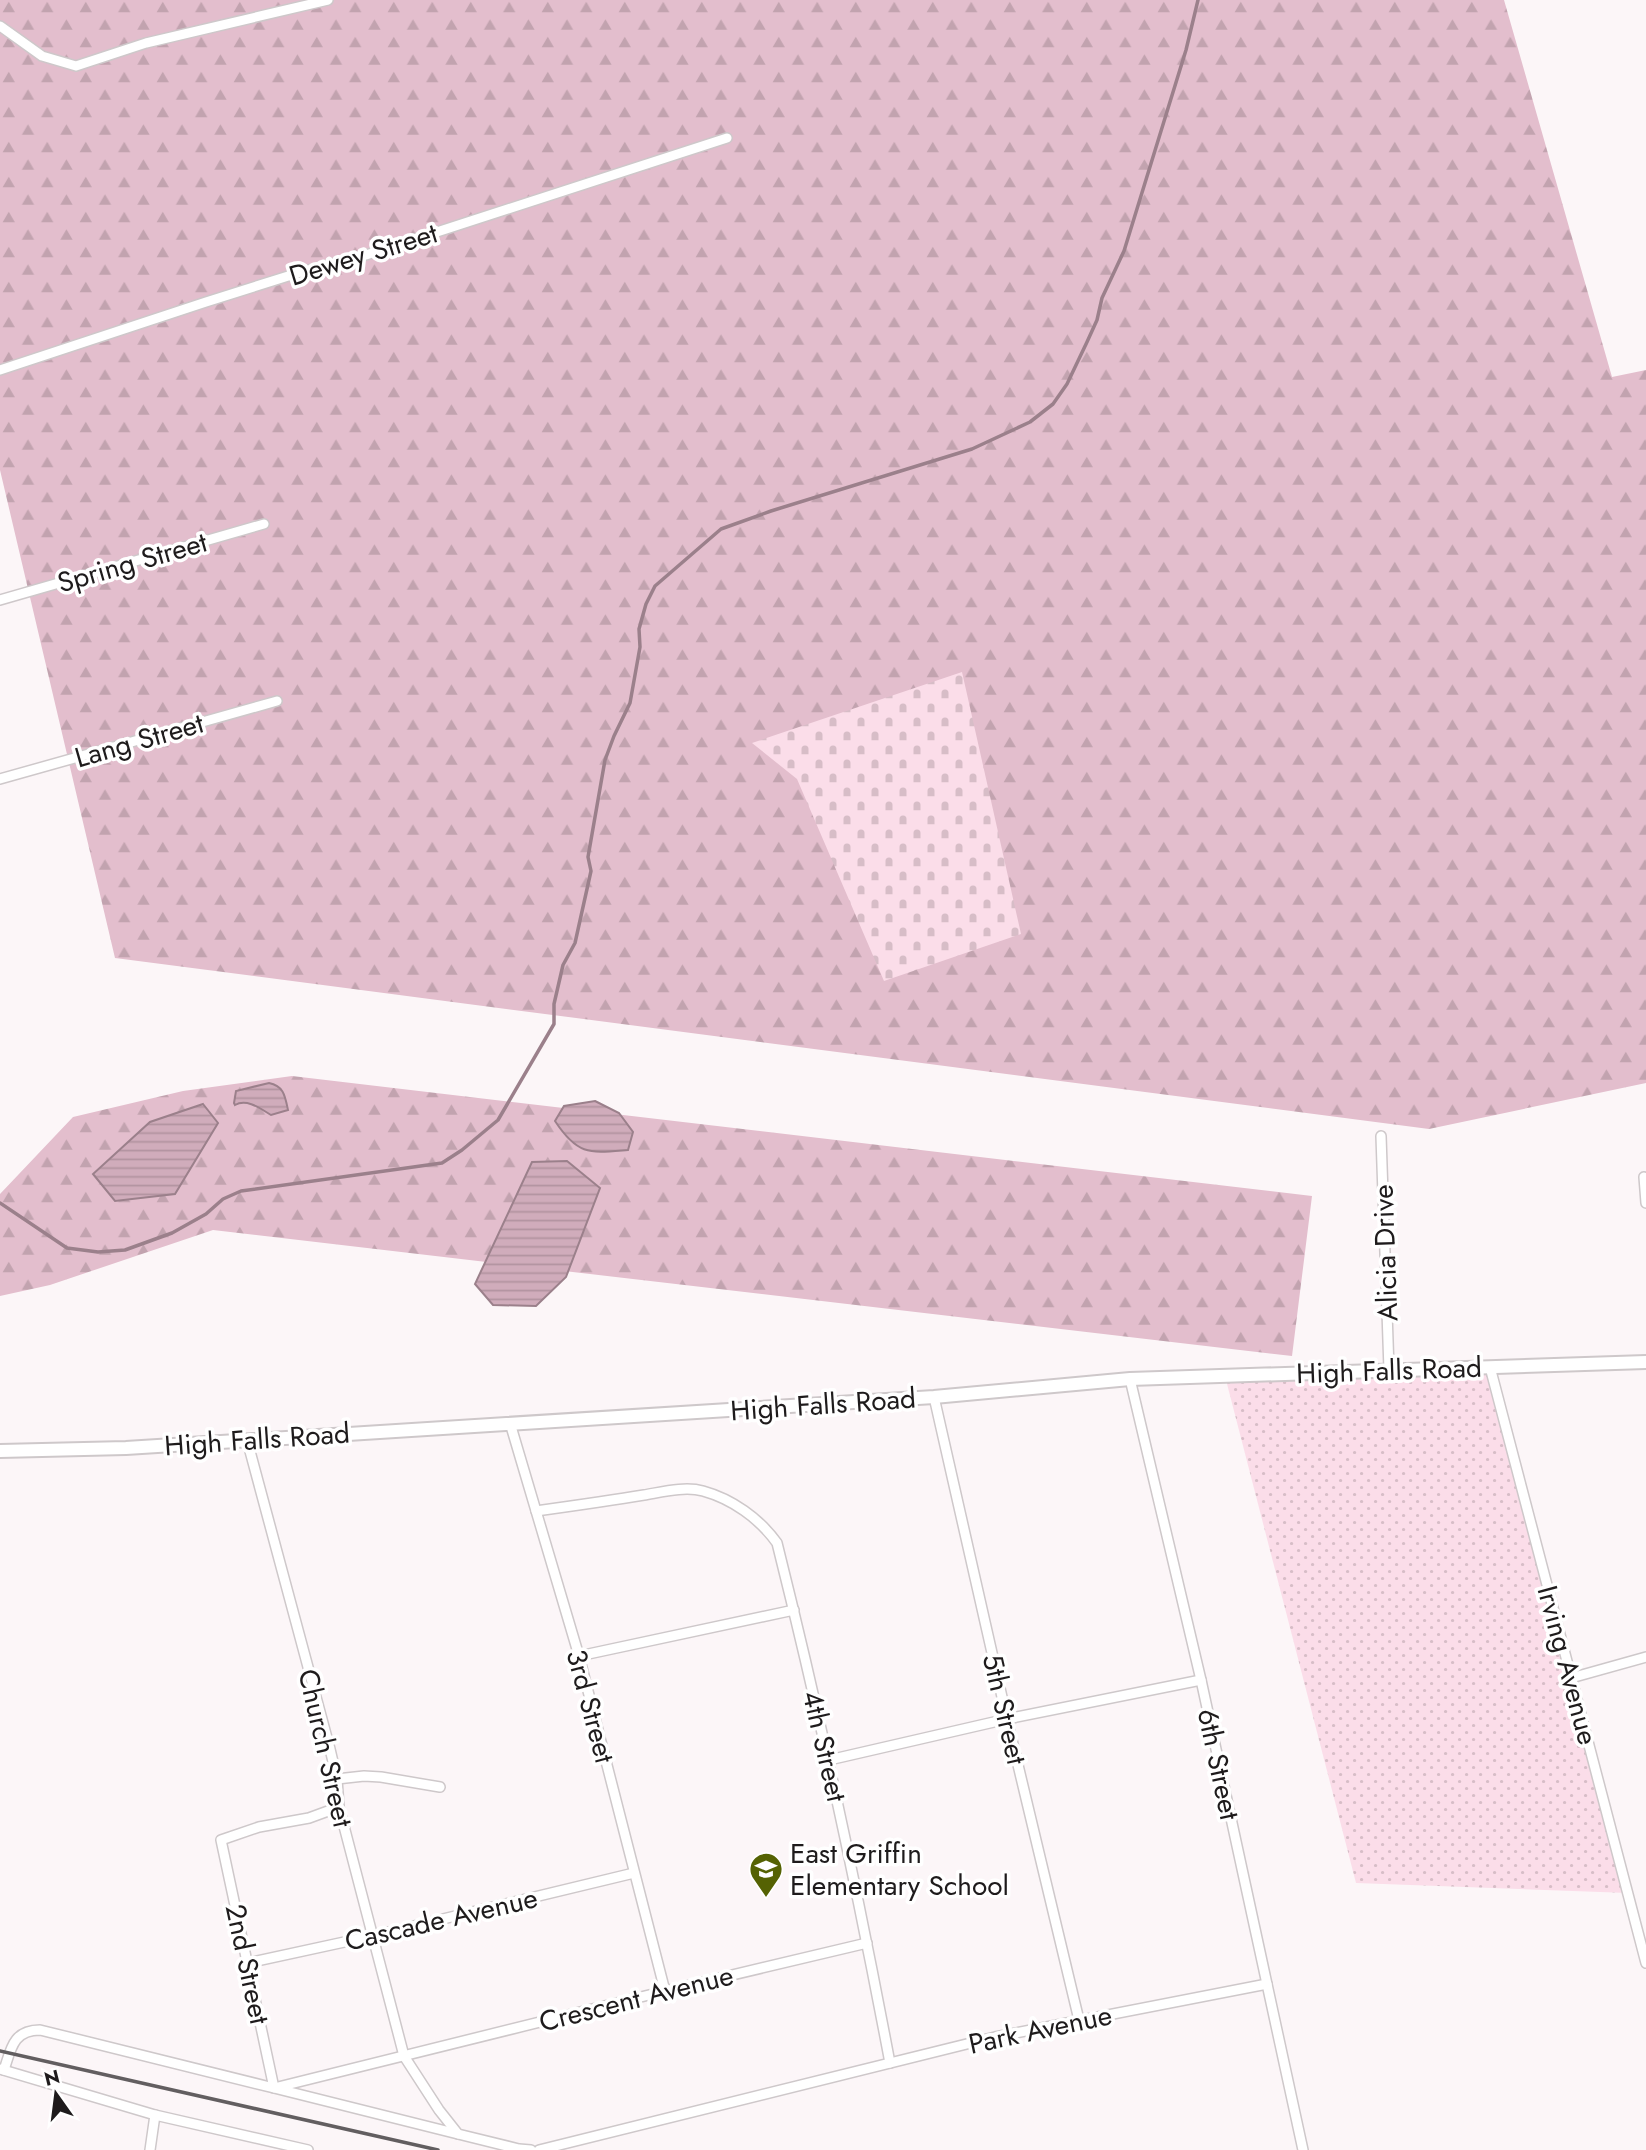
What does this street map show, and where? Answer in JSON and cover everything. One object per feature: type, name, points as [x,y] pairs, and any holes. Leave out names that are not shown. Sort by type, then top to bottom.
[{"type":"street","points":[[0,26],[41,56],[76,66],[146,43],[328,0]]},
{"type":"street","name":"Dewey Street","points":[[0,370],[218,298],[366,255],[727,138]]},
{"type":"street","name":"Spring Street","points":[[0,600],[264,524]]},
{"type":"street","name":"Lang Street","points":[[0,779],[277,702]]},
{"type":"street","name":"Alicia Drive","points":[[1381,1136],[1389,1370]]},
{"type":"street","points":[[1644,1177],[1646,1203]]},
{"type":"street","name":"High Falls Road","points":[[0,1451],[126,1448],[934,1397],[1130,1379],[1646,1362]]},
{"type":"street","name":"Irving Avenue","points":[[1490,1367],[1646,1963]]},
{"type":"street","name":"6th Street","points":[[1130,1379],[1201,1680],[1303,2150]]},
{"type":"street","name":"5th Street","points":[[934,1397],[1079,2020]]},
{"type":"street","name":"3rd Street","points":[[510,1423],[579,1656],[665,1990]]},
{"type":"street","name":"Church Street","points":[[247,1440],[337,1779],[339,1807],[404,2056],[458,2134]]},
{"type":"street","name":"4th Street","points":[[537,1511],[676,1490],[701,1490],[725,1499],[757,1520],[777,1542],[829,1760],[890,2063]]},
{"type":"street","points":[[579,1656],[794,1610]]},
{"type":"street","points":[[1571,1678],[1646,1657]]},
{"type":"street","points":[[829,1760],[1007,1719],[1201,1680]]},
{"type":"street","points":[[337,1779],[381,1777],[440,1787]]},
{"type":"street","name":"2nd Street","points":[[274,2088],[221,1840],[259,1827],[309,1818],[339,1807]]},
{"type":"street","name":"Cascade Avenue","points":[[248,1962],[372,1936],[634,1873]]},
{"type":"street","name":"Crescent Avenue","points":[[274,2088],[665,1990],[867,1943]]},
{"type":"street","name":"Park Avenue","points":[[539,2150],[995,2037],[1267,1984]]},
{"type":"street","points":[[308,2150],[155,2115],[2,2070],[14,2041],[23,2033],[40,2030],[531,2150]]},
{"type":"street","points":[[150,2150],[155,2115]]},
{"type":"green space","points":[[0,0],[1504,0],[1612,377],[1646,370],[1646,1083],[1429,1129],[115,958],[0,470]]},
{"type":"green space","points":[[962,672],[1021,934],[884,981],[797,779],[752,743]]},
{"type":"green space","points":[[292,1076],[1312,1196],[1292,1356],[213,1230],[50,1285],[0,1296],[0,1194],[73,1117],[183,1091]]},
{"type":"green space","points":[[1489,1370],[1628,1893],[1356,1883],[1226,1380]]},
{"type":"shaded area","points":[[269,1083],[281,1089],[288,1110],[271,1115],[249,1104],[235,1105],[236,1091]]},
{"type":"shaded area","points":[[595,1101],[619,1113],[633,1132],[628,1150],[586,1150],[571,1141],[555,1121],[564,1106]]},
{"type":"shaded area","points":[[203,1104],[218,1123],[175,1194],[115,1201],[93,1174],[150,1122]]},
{"type":"shaded area","points":[[567,1161],[600,1188],[566,1277],[536,1306],[493,1305],[475,1284],[532,1162]]},
{"type":"waterway","points":[[0,1203],[67,1248],[98,1252],[125,1250],[172,1233],[206,1214],[223,1199],[241,1191],[442,1163],[498,1120],[554,1024],[554,1004],[563,965],[575,943],[591,871],[588,857],[605,760],[630,703],[640,647],[639,629],[646,604],[655,586],[721,529],[972,449],[1030,422],[1053,404],[1067,384],[1087,342],[1097,320],[1102,298],[1124,251],[1186,50],[1198,0]]},
{"type":"railway","points":[[0,2051],[438,2150]]},
{"type":"place","name":"East Griffin Elementary School","points":[[766,1899]]}]
